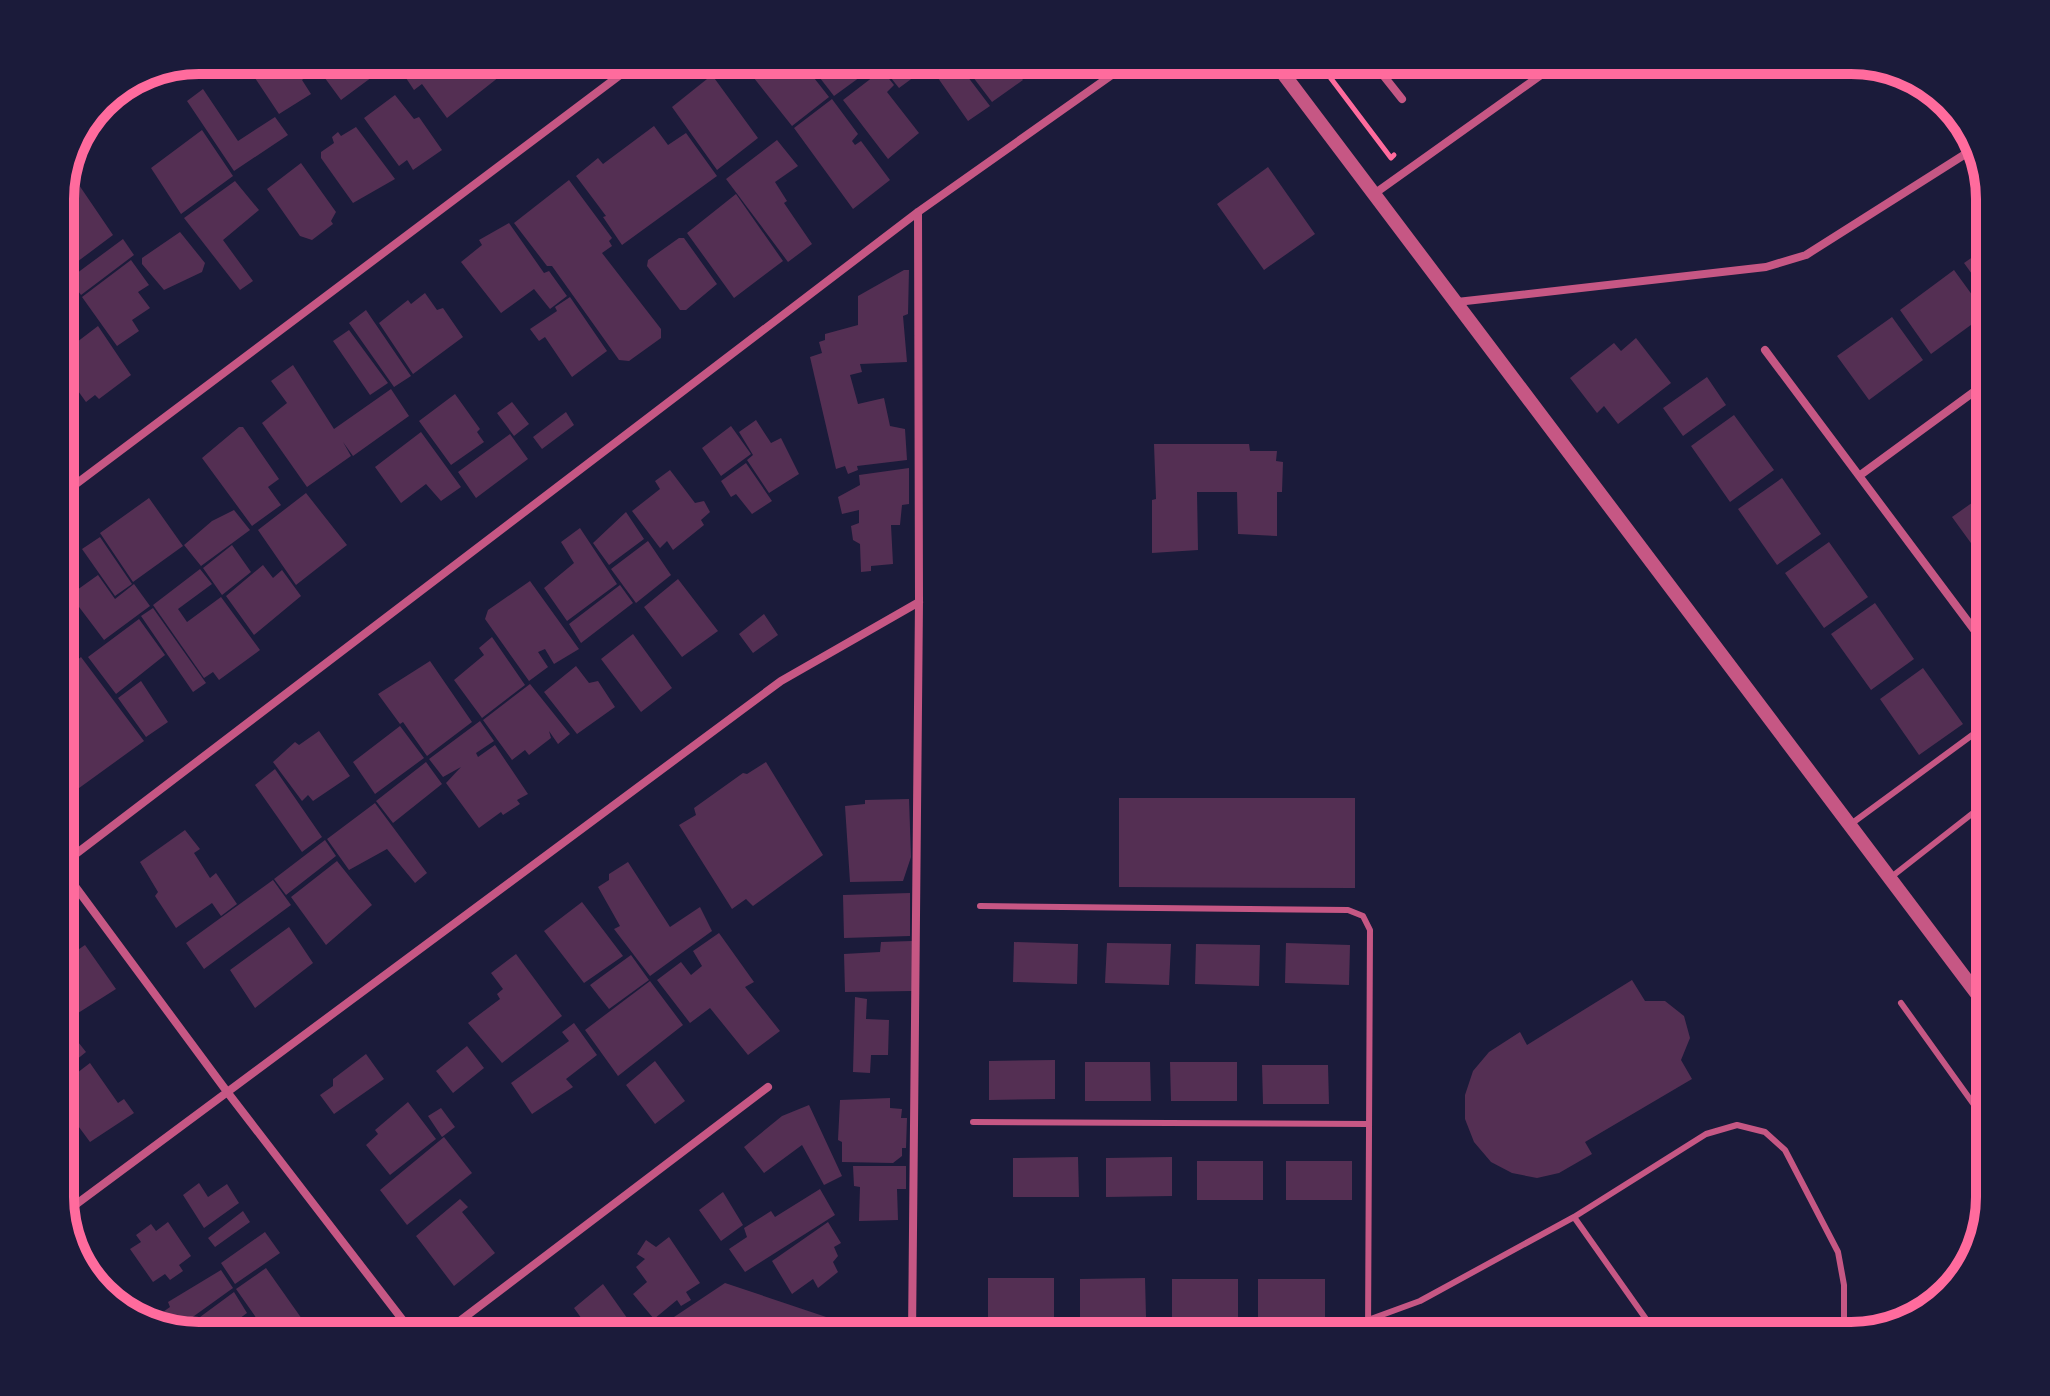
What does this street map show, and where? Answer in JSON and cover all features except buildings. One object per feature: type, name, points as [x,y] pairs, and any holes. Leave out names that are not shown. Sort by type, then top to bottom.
[{"type":"street","points":[[74,485],[621,74]]},
{"type":"street","points":[[74,855],[918,212],[1113,74]]},
{"type":"street","points":[[1284,74],[1976,992]]},
{"type":"street","points":[[1382,74],[1402,99]]},
{"type":"street","points":[[1374,194],[1542,74]]},
{"type":"street","points":[[1456,302],[1668,280],[1786,262],[1806,255],[1967,153]]},
{"type":"street","points":[[912,1322],[919,602],[918,212]]},
{"type":"street","points":[[1765,350],[1976,632]]},
{"type":"street","points":[[1859,476],[1976,390]]},
{"type":"street","points":[[74,1206],[781,681],[919,602]]},
{"type":"street","points":[[74,885],[228,1093],[404,1322]]},
{"type":"street","points":[[458,1322],[768,1087]]},
{"type":"lane","points":[[1850,825],[1976,732]]},
{"type":"lane","points":[[1890,878],[1973,813]]},
{"type":"lane","points":[[980,906],[1348,910],[1363,916],[1370,930],[1368,1320],[1420,1301],[1574,1217],[1706,1134],[1737,1125],[1765,1132],[1785,1150],[1838,1252],[1844,1285],[1843,1322]]},
{"type":"lane","points":[[1901,1003],[1976,1107]]},
{"type":"lane","points":[[973,1122],[1368,1124]]},
{"type":"lane","points":[[1574,1217],[1648,1322]]},
{"type":"path","points":[[1328,74],[1391,158],[1403,149]]}]
